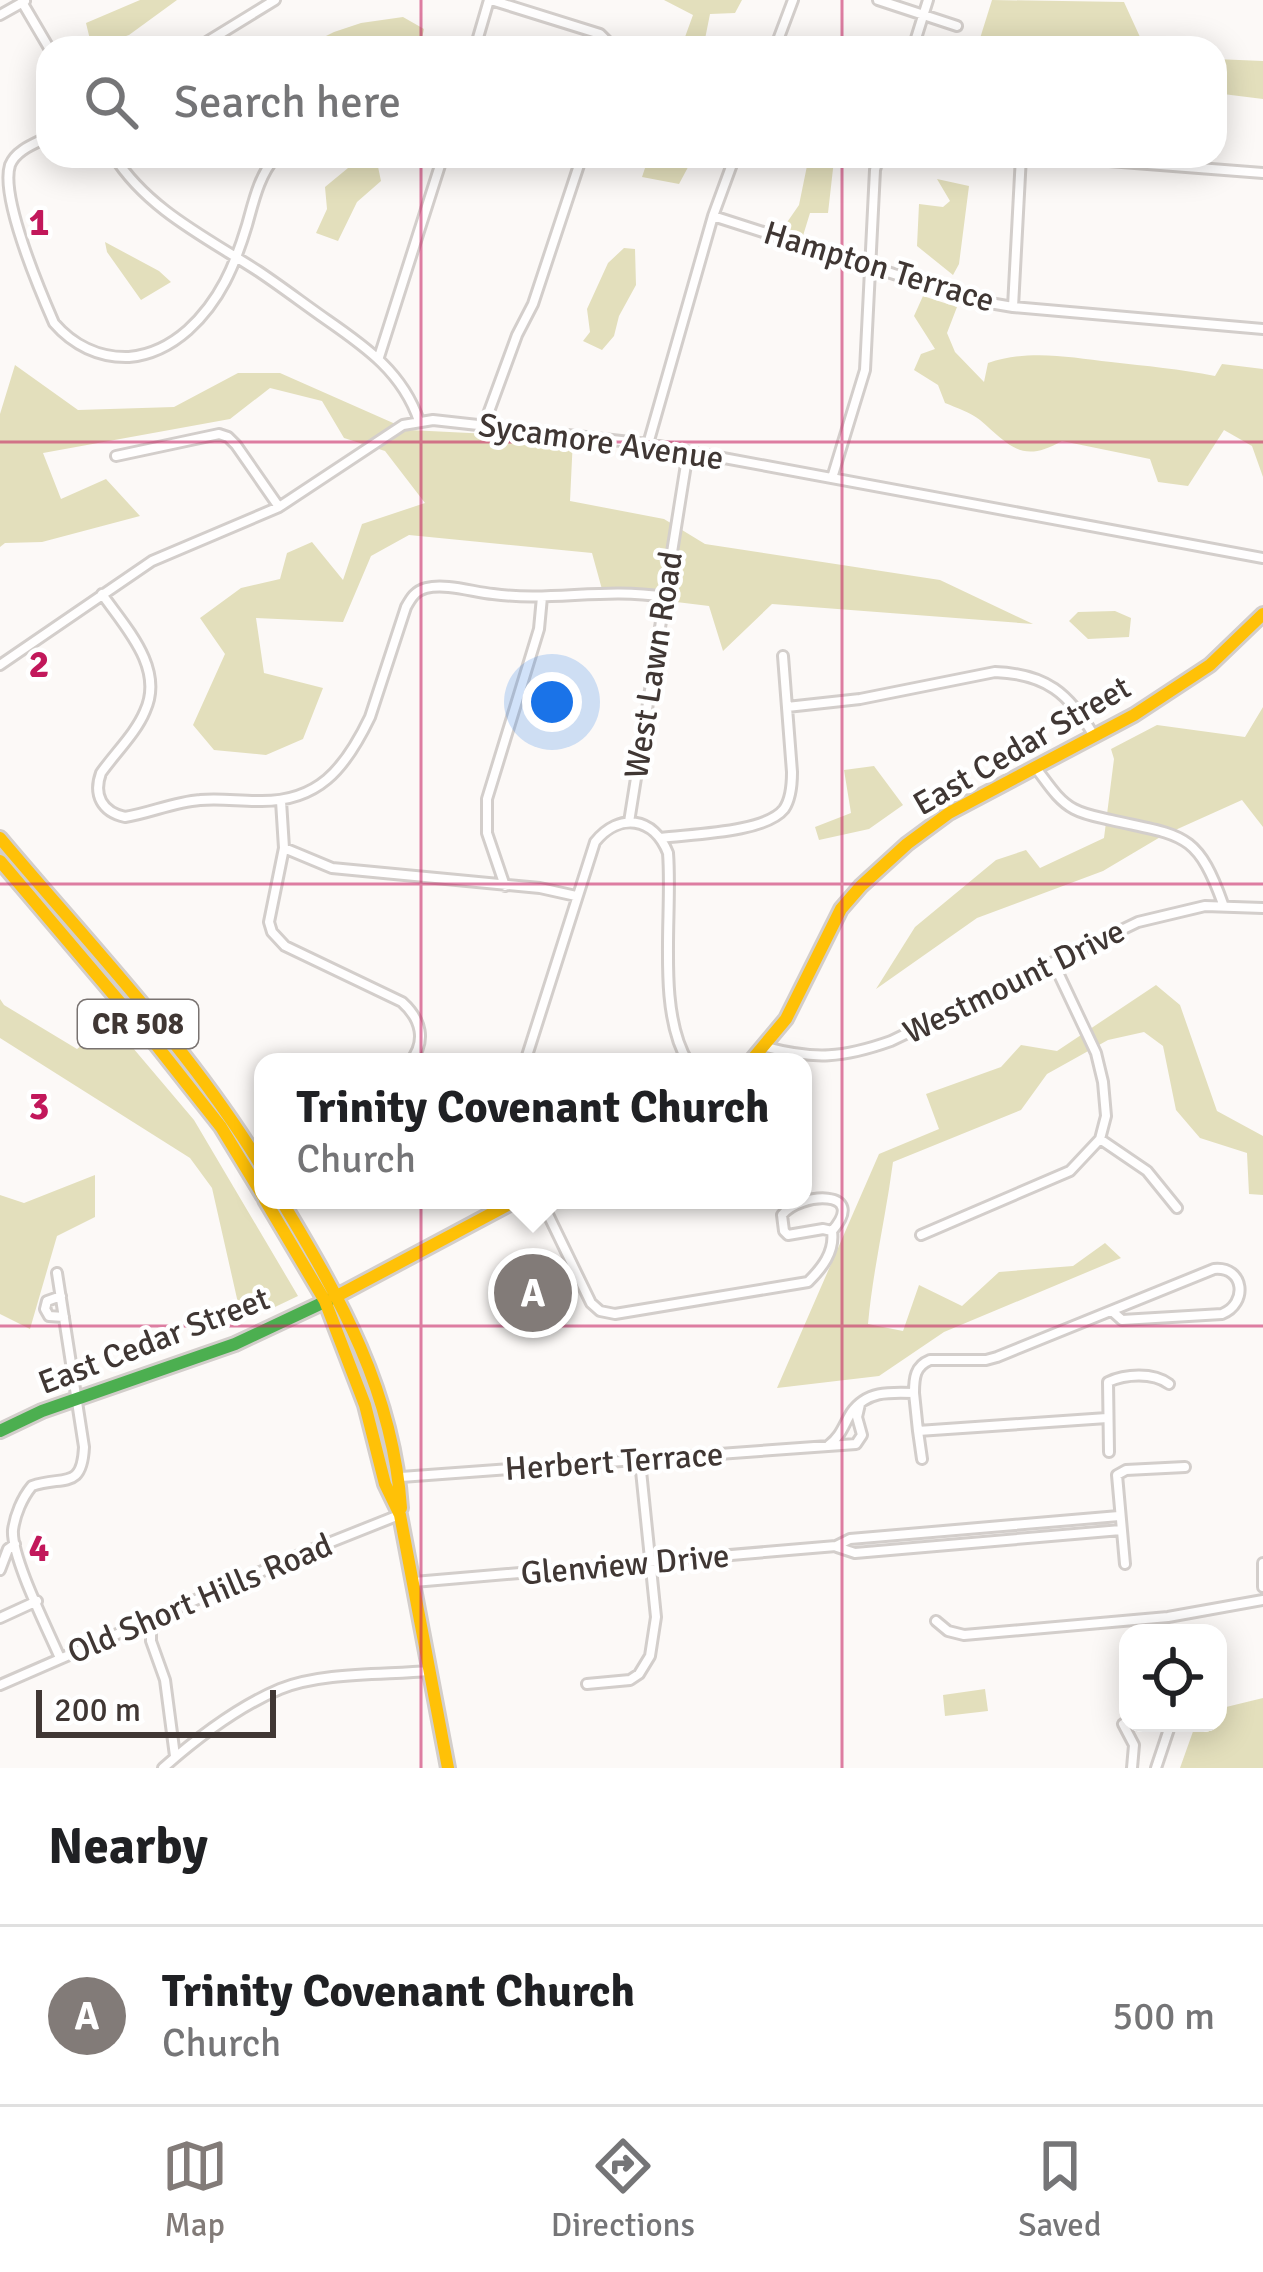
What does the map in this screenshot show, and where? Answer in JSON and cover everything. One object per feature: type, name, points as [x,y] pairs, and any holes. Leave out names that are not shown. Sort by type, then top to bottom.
[{"type":"main road","name":"East Cedar Street","points":[[760,1053],[795,1005],[841,909],[907,844],[949,814],[1134,715],[1210,664],[1260,622]]},
{"type":"main road","name":"CR 508","points":[[0,838],[54,916]]},
{"type":"main road","name":"CR 508","points":[[0,861],[54,916],[211,1102],[233,1119],[254,1154]]},
{"type":"main road","name":"CR 508","points":[[211,1102],[254,1181]]},
{"type":"main road","name":"CR 508","points":[[271,1209],[331,1298],[385,1484],[400,1515],[448,1768]]},
{"type":"main road","name":"CR 508","points":[[286,1209],[373,1380],[401,1477],[400,1515]]},
{"type":"main road","name":"East Cedar Street","points":[[0,1430],[235,1344],[500,1209]]},
{"type":"main road","points":[[372,1427],[379,1432],[390,1475],[401,1477]]},
{"type":"street","points":[[216,36],[275,0]]},
{"type":"street","points":[[479,36],[490,0],[603,36]]},
{"type":"street","points":[[780,36],[793,0]]},
{"type":"street","points":[[878,0],[957,26]]},
{"type":"street","points":[[918,36],[928,0]]},
{"type":"street","points":[[0,15],[24,1],[43,36]]},
{"type":"street","points":[[36,143],[11,162],[7,177],[25,257],[55,323],[75,342],[118,356],[163,348],[209,308],[230,275],[266,168]]},
{"type":"street","points":[[0,665],[152,561],[279,507],[403,425],[419,421],[406,392],[379,357],[154,201],[122,168]]},
{"type":"street","points":[[379,357],[439,168]]},
{"type":"street","points":[[484,424],[533,304],[578,168]]},
{"type":"street","points":[[648,444],[731,168]]},
{"type":"street","points":[[832,478],[865,370],[876,168]]},
{"type":"street","points":[[1012,307],[1020,168]]},
{"type":"street","points":[[1208,168],[1263,172]]},
{"type":"street","name":"Hampton Terrace","points":[[713,216],[978,302],[1263,329]]},
{"type":"street","name":"Sycamore Avenue","points":[[419,421],[648,444],[1263,558]]},
{"type":"street","points":[[116,456],[219,434],[236,445],[279,507]]},
{"type":"street","name":"West Lawn Road","points":[[528,1053],[592,849],[613,825],[629,822],[688,452]]},
{"type":"street","points":[[102,594],[143,656],[151,687],[145,712],[99,778],[97,790],[104,806],[125,817],[199,800],[281,801],[313,791],[351,751],[370,717],[406,607],[417,592],[428,587],[501,596],[611,591],[665,597]]},
{"type":"street","points":[[505,886],[487,833],[487,800],[539,629],[542,597]]},
{"type":"street","points":[[662,838],[746,827],[785,808],[792,772],[783,656]]},
{"type":"street","points":[[787,707],[860,699],[995,672],[1015,673],[1058,689],[1094,736]]},
{"type":"street","points":[[1035,767],[1058,796],[1078,811],[1161,831],[1191,844],[1211,870],[1223,904]]},
{"type":"street","points":[[281,801],[284,848],[269,922],[272,932],[285,946],[402,1002],[420,1029],[417,1053]]},
{"type":"street","points":[[629,822],[645,825],[662,838],[669,857],[671,1003],[683,1053]]},
{"type":"street","points":[[284,848],[332,868],[577,896]]},
{"type":"street","name":"Westmount Drive","points":[[812,1057],[861,1052],[891,1041],[1138,922],[1223,904],[1263,908]]},
{"type":"street","points":[[921,1235],[1070,1171],[1100,1139],[1106,1116],[1096,1053],[1053,962]]},
{"type":"street","name":"Westmount Drive","points":[[766,1047],[795,1053]]},
{"type":"street","points":[[1100,1139],[1147,1171],[1177,1208]]},
{"type":"street","points":[[812,1201],[836,1199],[843,1208],[832,1231]]},
{"type":"street","points":[[546,1209],[591,1303],[615,1315],[808,1282],[824,1265],[832,1231]]},
{"type":"street","points":[[788,1209],[782,1215],[788,1235],[832,1231]]},
{"type":"street","points":[[922,1459],[914,1378],[922,1363],[937,1358],[998,1358],[1112,1311],[1221,1268],[1234,1273],[1240,1288],[1233,1310],[1222,1314],[1122,1320],[1112,1311]]},
{"type":"street","points":[[57,1273],[83,1467],[76,1476],[39,1483],[28,1491],[13,1533],[60,1658]]},
{"type":"street","points":[[61,1297],[47,1301],[45,1309],[49,1316],[64,1317]]},
{"type":"street","points":[[1108,1452],[1106,1385],[1110,1380],[1154,1376],[1168,1384]]},
{"type":"street","points":[[827,1446],[868,1397],[914,1393]]},
{"type":"street","points":[[827,1446],[860,1442],[860,1404]]},
{"type":"street","points":[[919,1431],[1107,1418]]},
{"type":"street","name":"Herbert Terrace","points":[[401,1477],[827,1446]]},
{"type":"street","points":[[587,1684],[630,1680],[650,1656],[656,1617],[640,1461]]},
{"type":"street","points":[[1125,1564],[1119,1473],[1185,1467]]},
{"type":"street","name":"Old Short Hills Road","points":[[0,1684],[400,1515]]},
{"type":"street","name":"Glenview Drive","points":[[414,1582],[1119,1516]]},
{"type":"street","name":"Glenview Drive","points":[[836,1546],[855,1553],[1121,1530]]},
{"type":"street","points":[[0,1570],[15,1544]]},
{"type":"street","points":[[1263,1563],[1263,1587]]},
{"type":"street","points":[[936,1621],[964,1635],[1168,1617],[1263,1600]]},
{"type":"street","points":[[0,1618],[37,1601]]},
{"type":"street","points":[[158,1617],[151,1641],[165,1680],[175,1757]]},
{"type":"street","points":[[1168,1617],[1169,1624]]},
{"type":"street","points":[[163,1768],[232,1715],[282,1688],[326,1679],[429,1671]]},
{"type":"street","points":[[1127,1732],[1134,1745],[1132,1768]]},
{"type":"street","points":[[1156,1768],[1169,1732]]},
{"type":"shaded area","points":[[140,0],[177,0],[126,36],[89,36],[86,23]]},
{"type":"shaded area","points":[[664,0],[742,0],[735,13],[710,14],[706,36],[685,36],[693,15]]},
{"type":"shaded area","points":[[992,0],[1124,2],[1140,36],[981,36]]},
{"type":"shaded area","points":[[403,17],[424,29],[423,36],[326,36],[361,23]]},
{"type":"shaded area","points":[[1227,60],[1263,61],[1263,99],[1227,94]]},
{"type":"shaded area","points":[[348,168],[378,168],[381,181],[357,202],[338,241],[316,233],[327,209],[325,187]]},
{"type":"shaded area","points":[[645,168],[688,168],[679,184],[642,177]]},
{"type":"shaded area","points":[[807,168],[833,168],[828,213],[810,213],[802,239],[781,231],[799,205]]},
{"type":"shaded area","points":[[937,179],[969,186],[959,264],[953,275],[917,246],[919,204],[943,207],[950,201]]},
{"type":"shaded area","points":[[105,242],[159,271],[171,282],[141,300]]},
{"type":"shaded area","points":[[624,248],[635,249],[636,285],[614,336],[602,350],[583,341],[590,332],[587,309],[608,263]]},
{"type":"shaded area","points":[[923,296],[957,307],[947,333],[955,352],[984,382],[988,363],[1034,355],[1215,376],[1222,364],[1263,369],[1263,477],[1252,446],[1224,430],[1188,486],[1158,482],[1150,459],[1062,441],[1037,451],[1017,449],[976,417],[945,403],[938,385],[914,370],[921,354],[935,349],[914,316]]},
{"type":"shaded area","points":[[15,365],[78,410],[174,407],[238,373],[280,373],[409,430],[573,438],[570,501],[664,519],[705,544],[940,580],[1033,624],[772,604],[723,651],[709,606],[603,593],[592,553],[409,535],[371,556],[343,622],[256,618],[264,673],[323,688],[303,739],[266,755],[214,750],[193,725],[225,654],[200,618],[241,588],[280,579],[287,553],[312,542],[343,580],[362,524],[425,503],[385,451],[344,438],[322,401],[270,388],[230,419],[43,453],[61,499],[106,479],[140,516],[42,542],[0,547],[0,414]]},
{"type":"shaded area","points":[[1115,611],[1131,618],[1129,637],[1088,639],[1069,621],[1078,612]]},
{"type":"shaded area","points":[[1263,707],[1263,827],[1242,800],[1162,836],[1103,871],[977,918],[876,989],[915,927],[996,860],[1026,850],[1040,868],[1104,838],[1114,759],[1111,749],[1157,725],[1245,737]]},
{"type":"shaded area","points":[[874,766],[903,805],[869,829],[819,840],[815,827],[851,813],[844,770]]},
{"type":"shaded area","points":[[1156,985],[1180,1005],[1217,1111],[1263,1136],[1263,1195],[1249,1194],[1247,1153],[1200,1138],[1176,1110],[1163,1046],[1144,1032],[1108,1040],[1047,1074],[1021,1110],[893,1162],[868,1324],[903,1331],[919,1285],[962,1306],[999,1272],[1073,1266],[1105,1243],[1121,1258],[944,1332],[879,1376],[777,1388],[879,1154],[939,1129],[926,1094],[1001,1067],[1021,1045],[1057,1051]]},
{"type":"shaded area","points":[[0,999],[77,1049],[111,1022],[194,1120],[298,1296],[252,1318],[238,1303],[212,1188],[190,1158],[0,1038]]},
{"type":"shaded area","points":[[95,1175],[95,1217],[57,1236],[30,1329],[0,1314],[0,1195],[24,1203]]},
{"type":"shaded area","points":[[985,1689],[988,1711],[945,1716],[943,1695]]},
{"type":"shaded area","points":[[1263,1698],[1263,1768],[1180,1768],[1193,1732],[1227,1732],[1227,1707]]},
{"type":"traffic: fast","points":[[0,1431],[42,1411],[235,1344],[337,1296]]},
{"type":"traffic: slow","points":[[758,1053],[786,1019],[841,909],[907,844],[949,813],[1134,715],[1210,665],[1263,614]]},
{"type":"traffic: slow","points":[[0,838],[172,1040],[254,1155]]},
{"type":"traffic: slow","points":[[0,861],[157,1046],[221,1127],[254,1181]]},
{"type":"traffic: slow","points":[[270,1209],[325,1301],[365,1405],[385,1484],[400,1515],[448,1768]]},
{"type":"traffic: slow","points":[[286,1209],[343,1310],[375,1385],[396,1465],[401,1508]]},
{"type":"traffic: slow","points":[[337,1296],[500,1209]]},
{"type":"place","name":"Trinity Covenant Church","points":[[533,1293]]}]
